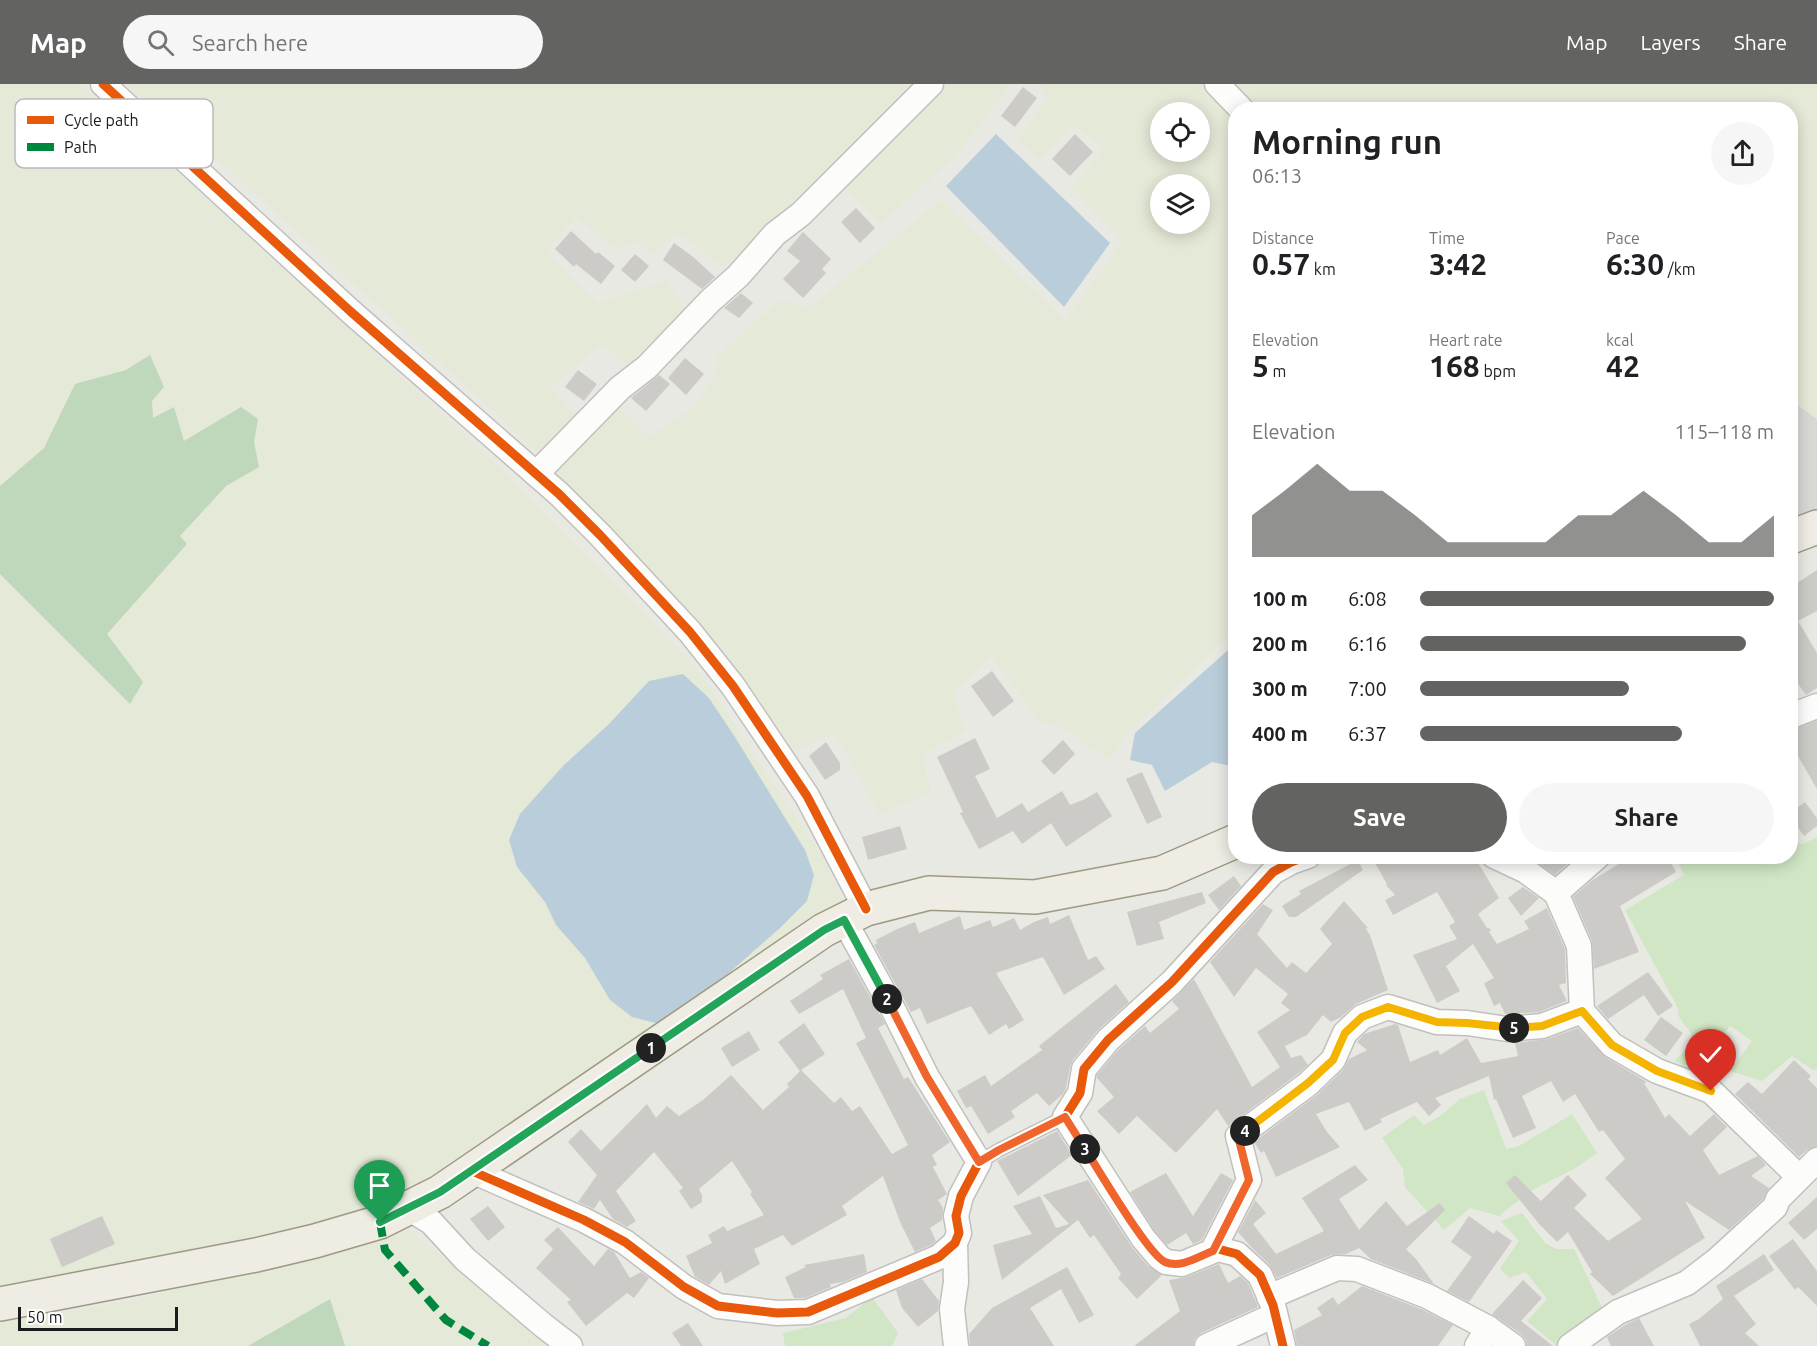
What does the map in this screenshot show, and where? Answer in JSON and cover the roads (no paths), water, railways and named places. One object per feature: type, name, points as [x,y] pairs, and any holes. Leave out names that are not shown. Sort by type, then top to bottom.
[{"type":"main road","points":[[1798,534],[1817,527]]},
{"type":"main road","points":[[0,1304],[256,1255],[380,1222],[440,1192],[824,930],[855,915],[929,893],[1035,897],[1162,873],[1228,844]]},
{"type":"street","points":[[103,84],[119,99]]},
{"type":"street","points":[[536,474],[620,388],[647,367],[710,301],[738,276],[775,234],[801,214],[931,84]]},
{"type":"street","points":[[1216,84],[1234,102]]},
{"type":"street","points":[[194,168],[350,311],[559,494],[600,535],[690,632],[733,686],[807,796],[894,1011],[927,1077],[979,1162],[961,1196],[956,1215],[959,1233],[955,1243],[956,1282],[952,1309],[956,1346]]},
{"type":"street","points":[[1798,713],[1817,706]]},
{"type":"street","points":[[1283,1346],[1272,1306],[1260,1275],[1237,1254],[1218,1249],[1182,1264],[1166,1262],[1159,1257],[1143,1238],[1065,1117],[1080,1094],[1084,1069],[1108,1040],[1172,981],[1273,872],[1287,864]]},
{"type":"street","points":[[1511,864],[1526,871],[1556,893],[1580,946],[1582,1011],[1612,1045],[1657,1071],[1711,1091],[1799,1178]]},
{"type":"street","points":[[1556,893],[1589,864]]},
{"type":"street","points":[[1213,1251],[1249,1180],[1238,1136],[1308,1083],[1333,1060],[1345,1033],[1362,1017],[1388,1007],[1437,1022],[1467,1023],[1507,1029],[1542,1026],[1582,1011]]},
{"type":"street","points":[[1570,1346],[1618,1312],[1687,1283],[1717,1260],[1775,1207],[1778,1199],[1817,1160]]},
{"type":"street","points":[[472,1171],[584,1220],[625,1242],[684,1287],[718,1306],[777,1313],[808,1312],[939,1257],[955,1243]]},
{"type":"street","points":[[408,1208],[431,1221],[465,1258],[570,1346]]},
{"type":"street","points":[[1207,1346],[1336,1268],[1357,1269],[1427,1296],[1483,1337],[1513,1346]]},
{"type":"lane","points":[[979,1162],[1065,1117]]},
{"type":"water","points":[[996,134],[1110,243],[1064,307],[946,186]]},
{"type":"water","points":[[1228,650],[1228,765],[1212,762],[1165,791],[1152,765],[1130,760],[1135,733]]},
{"type":"water","points":[[683,674],[709,698],[733,734],[805,850],[814,875],[807,901],[780,928],[687,1010],[659,1024],[632,1017],[610,1000],[585,958],[556,925],[545,902],[517,867],[509,840],[520,814],[563,766],[609,724],[649,681]]}]
